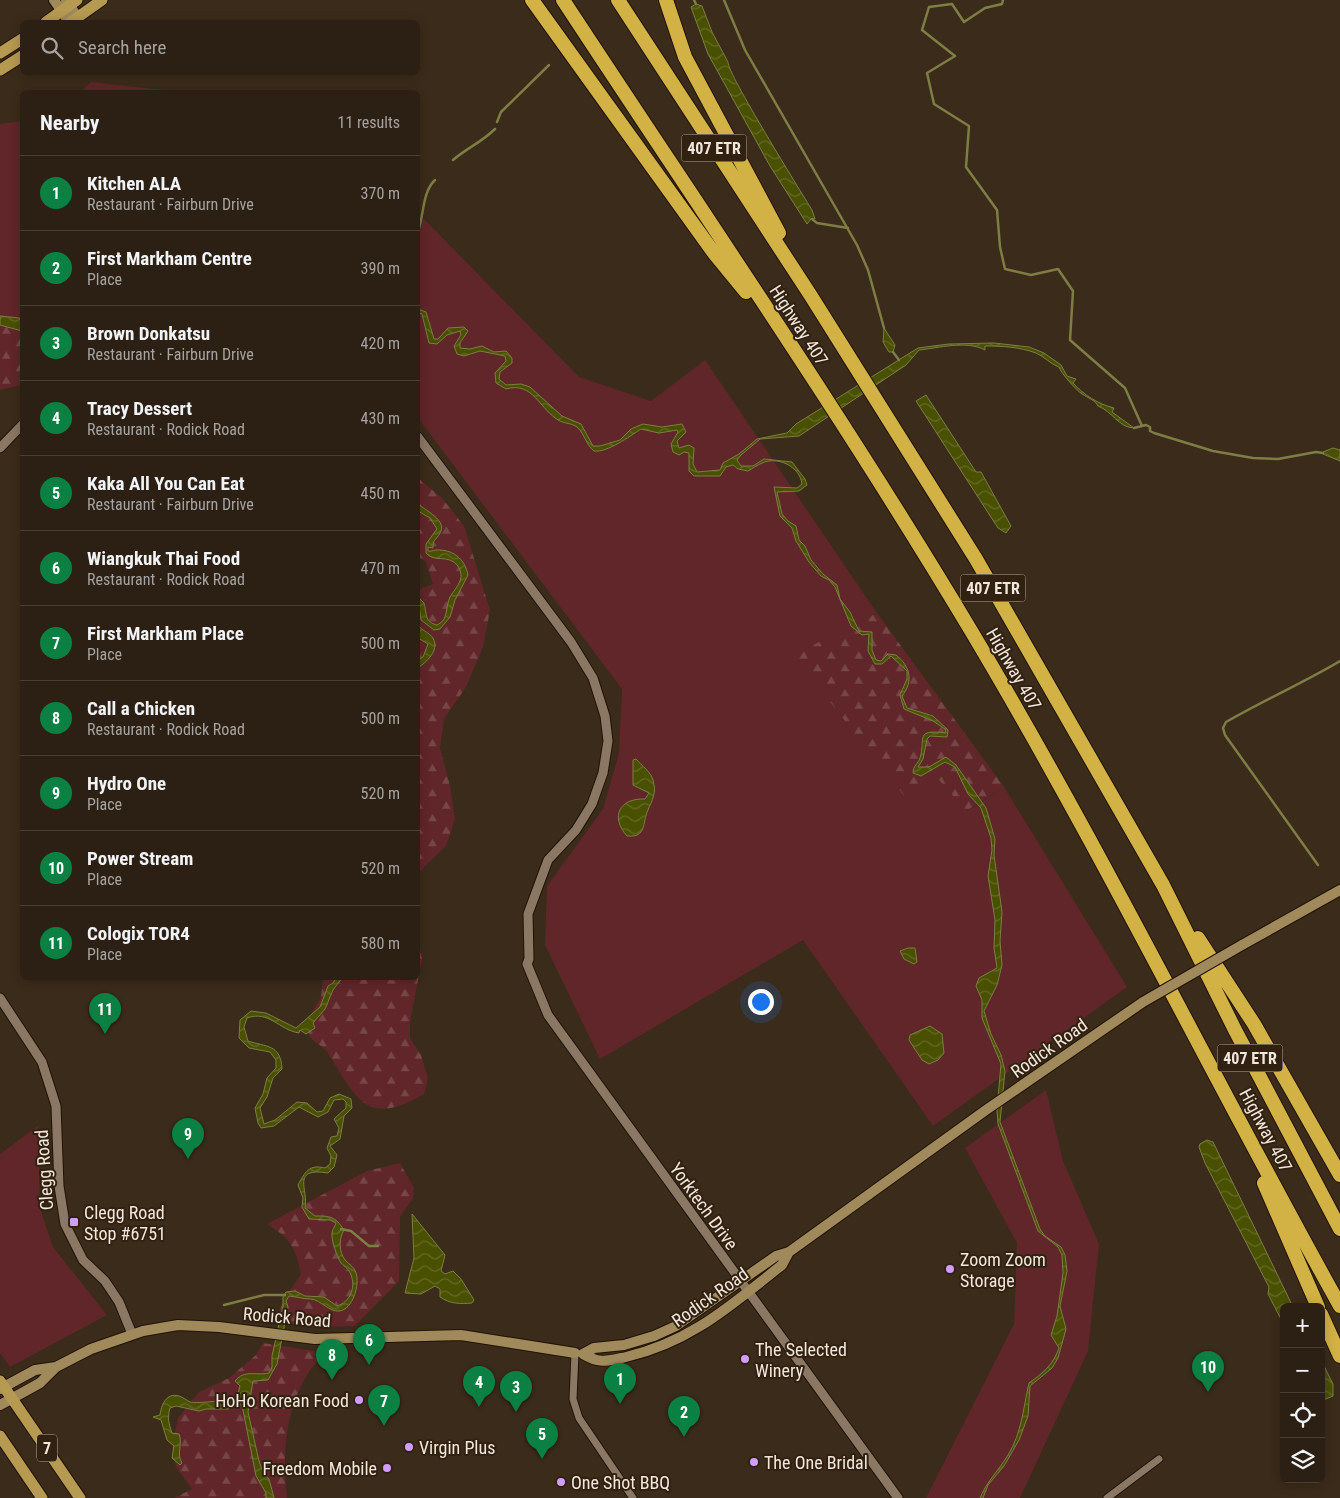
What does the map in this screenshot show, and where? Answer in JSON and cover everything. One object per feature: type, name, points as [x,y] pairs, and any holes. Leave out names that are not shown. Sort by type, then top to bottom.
[{"type":"highway","points":[[532,0],[714,253],[792,349]]},
{"type":"highway","name":"Highway 407","points":[[564,0],[858,448],[979,646],[1070,803],[1340,1306]]},
{"type":"highway","name":"Highway 407","points":[[618,0],[811,296],[976,559],[1163,885],[1235,1030],[1340,1229]]},
{"type":"highway","points":[[666,0],[685,57],[811,296]]},
{"type":"highway","points":[[1163,885],[1254,1024],[1340,1175]]},
{"type":"highway","points":[[1238,1118],[1282,1227],[1316,1303]]},
{"type":"highway","points":[[1325,1323],[1340,1356]]},
{"type":"main road","points":[[54,0],[68,4]]},
{"type":"main road","points":[[74,20],[102,0]]},
{"type":"main road","points":[[68,4],[73,20]]},
{"type":"main road","points":[[48,20],[68,4]]},
{"type":"main road","points":[[0,52],[20,40]]},
{"type":"main road","points":[[0,70],[20,57]]},
{"type":"main road","name":"Rodick Road","points":[[579,1353],[594,1348],[624,1345],[654,1336],[676,1326],[776,1256],[789,1252],[986,1110],[1142,1002],[1340,890]]},
{"type":"main road","name":"Rodick Road","points":[[2,1386],[35,1370],[56,1367],[100,1345],[132,1334],[178,1325],[228,1328],[303,1338],[460,1335],[579,1353],[595,1362],[661,1348],[690,1334],[782,1265],[789,1252]]},
{"type":"main road","name":"Rodick Road","points":[[0,1404],[40,1383],[56,1367]]},
{"type":"main road","name":"7","points":[[2,1386],[13,1397],[80,1498]]},
{"type":"main road","name":"7","points":[[0,1436],[42,1498]]},
{"type":"street","points":[[0,448],[20,426]]},
{"type":"street","name":"Yorktech Drive","points":[[420,440],[571,642],[593,678],[605,716],[608,741],[603,773],[592,804],[576,830],[548,860],[528,914],[529,959],[534,969],[532,973],[548,1015],[898,1498]]},
{"type":"street","name":"Clegg Road","points":[[0,998],[42,1062],[54,1097],[59,1186],[65,1224],[83,1260],[105,1281],[119,1302],[132,1334]]},
{"type":"street","points":[[579,1353],[573,1399],[578,1418],[633,1498]]},
{"type":"street","points":[[1107,1498],[1160,1460]]},
{"type":"green space","points":[[91,82],[164,90],[82,90]]},
{"type":"green space","points":[[20,121],[20,324],[0,320],[0,124]]},
{"type":"green space","points":[[420,219],[425,220],[579,377],[651,401],[705,360],[877,613],[794,655],[939,780],[967,811],[1004,787],[1127,987],[933,1126],[803,940],[600,1059],[545,945],[547,886],[603,809],[619,753],[622,689],[420,421]]},
{"type":"green space","points":[[0,320],[20,324],[20,385],[0,390]]},
{"type":"green space","points":[[420,480],[442,498],[464,526],[490,610],[483,647],[466,687],[444,719],[440,748],[450,786],[455,819],[446,846],[420,871],[420,589],[433,584],[426,562],[420,558]]},
{"type":"green space","points":[[877,613],[1004,787],[966,811],[939,780],[909,802],[793,655]]},
{"type":"green space","points":[[420,949],[422,959],[420,970]]},
{"type":"green space","points":[[323,980],[418,980],[410,1022],[410,1038],[421,1055],[428,1078],[424,1094],[404,1104],[389,1108],[376,1108],[365,1104],[347,1084],[326,1051],[309,1035],[305,1024],[321,997]]},
{"type":"green space","points":[[1046,1090],[1063,1161],[1099,1244],[1088,1351],[1020,1498],[926,1498],[1014,1324],[1017,1243],[965,1148]]},
{"type":"green space","points":[[38,1126],[40,1208],[53,1247],[107,1315],[10,1367],[0,1353],[0,1154]]},
{"type":"green space","points":[[400,1163],[414,1188],[413,1198],[400,1217],[399,1281],[355,1326],[314,1327],[275,1321],[285,1298],[301,1274],[297,1257],[291,1244],[267,1224],[367,1171]]},
{"type":"green space","points":[[263,1343],[327,1353],[313,1367],[302,1383],[291,1415],[287,1432],[285,1465],[287,1498],[174,1498],[192,1489],[176,1467],[172,1446],[178,1418],[199,1392],[229,1378],[256,1355]]},
{"type":"water","points":[[696,4],[702,6],[712,32],[739,87],[812,210],[815,219],[811,219],[807,224],[770,166],[708,54],[691,7]]},
{"type":"water","points":[[420,310],[426,312],[434,339],[438,339],[448,328],[464,327],[468,331],[460,343],[460,348],[470,349],[482,346],[494,352],[506,351],[512,358],[512,363],[500,372],[499,379],[506,385],[521,384],[530,387],[562,416],[581,424],[593,446],[600,446],[620,440],[631,429],[643,424],[662,427],[682,424],[686,432],[677,441],[679,448],[689,445],[694,448],[693,464],[697,472],[720,470],[723,463],[739,454],[757,439],[787,433],[796,424],[918,348],[949,344],[994,343],[1029,347],[1044,353],[1061,365],[1067,376],[1076,379],[1073,383],[1082,391],[1097,401],[1114,408],[1112,412],[1134,428],[1124,425],[1082,394],[1059,367],[1036,353],[1024,349],[985,346],[985,350],[978,347],[961,345],[919,350],[906,365],[799,436],[760,439],[737,460],[741,466],[753,466],[764,459],[792,462],[805,479],[807,485],[799,491],[777,492],[782,514],[796,526],[799,540],[805,546],[811,560],[823,574],[837,585],[840,599],[850,612],[859,631],[872,632],[872,650],[876,660],[881,661],[888,654],[896,655],[905,664],[909,674],[909,679],[902,696],[907,708],[933,716],[948,730],[947,737],[930,736],[927,739],[923,759],[918,767],[929,767],[946,757],[956,765],[986,808],[995,839],[994,855],[1002,912],[1000,941],[1002,965],[997,985],[984,1011],[991,1034],[1001,1055],[1005,1071],[1000,1122],[1040,1229],[1045,1236],[1061,1247],[1065,1255],[1067,1271],[1060,1306],[1066,1329],[1058,1358],[1052,1368],[1030,1386],[1028,1416],[1019,1440],[1004,1466],[988,1485],[983,1498],[980,1498],[983,1492],[1013,1446],[1029,1383],[1047,1368],[1059,1348],[1051,1335],[1057,1316],[1063,1273],[1062,1255],[1058,1247],[1038,1231],[998,1124],[997,1110],[1001,1064],[982,1018],[982,1000],[976,986],[979,978],[997,968],[994,948],[995,920],[988,876],[992,850],[991,838],[981,808],[968,794],[955,767],[945,762],[921,776],[913,773],[922,751],[923,736],[929,732],[946,733],[945,729],[933,721],[904,709],[900,695],[907,679],[907,671],[891,656],[882,664],[875,664],[868,651],[869,634],[862,635],[851,626],[835,587],[829,580],[821,576],[809,562],[796,541],[792,528],[780,516],[774,487],[797,488],[802,484],[797,472],[787,464],[768,461],[748,471],[738,469],[733,465],[726,467],[720,476],[694,476],[689,471],[689,453],[684,452],[679,455],[673,452],[671,444],[678,432],[677,430],[659,433],[641,429],[612,447],[594,451],[578,428],[553,416],[530,393],[523,389],[506,389],[496,383],[495,373],[506,361],[505,356],[480,351],[464,356],[457,354],[454,346],[461,335],[460,331],[447,335],[437,344],[429,343],[422,314],[420,314]]},
{"type":"water","points":[[0,316],[20,319],[20,330],[0,325]]},
{"type":"water","points":[[884,328],[895,345],[893,352],[889,352],[883,342]]},
{"type":"water","points":[[926,395],[976,472],[981,472],[1011,526],[1006,533],[998,528],[916,401]]},
{"type":"water","points":[[1333,448],[1340,450],[1340,461],[1323,454],[1323,452]]},
{"type":"water","points":[[420,505],[435,516],[442,529],[433,543],[433,548],[428,547],[428,551],[442,550],[453,553],[464,564],[468,575],[455,600],[450,617],[440,629],[434,630],[421,620],[420,599],[424,603],[430,622],[437,625],[441,623],[445,617],[448,601],[460,582],[461,574],[457,565],[453,562],[433,558],[426,553],[426,544],[437,529],[430,518],[420,512]]},
{"type":"water","points":[[420,627],[433,638],[435,647],[431,656],[420,667],[420,659],[423,657],[428,644],[420,639]]},
{"type":"water","points":[[636,759],[652,777],[654,793],[643,829],[638,835],[627,836],[619,822],[620,810],[623,805],[629,802],[645,799],[649,793],[633,785],[633,760]]},
{"type":"water","points":[[915,948],[917,962],[914,964],[904,959],[900,951]]},
{"type":"water","points":[[335,980],[340,980],[333,990],[325,1009],[313,1023],[315,1028],[306,1034],[300,1030],[299,1033],[292,1031],[268,1018],[255,1016],[247,1018],[244,1027],[248,1041],[276,1051],[281,1061],[282,1069],[273,1078],[267,1097],[260,1108],[264,1124],[275,1120],[297,1102],[307,1103],[317,1112],[323,1111],[330,1098],[339,1094],[351,1099],[352,1108],[344,1116],[340,1139],[330,1146],[337,1155],[334,1167],[328,1173],[309,1173],[305,1177],[304,1182],[305,1208],[315,1216],[335,1219],[344,1230],[340,1241],[341,1249],[343,1257],[356,1273],[356,1290],[348,1306],[344,1310],[339,1311],[332,1310],[311,1299],[289,1296],[286,1301],[288,1307],[277,1364],[268,1380],[253,1381],[248,1412],[259,1461],[264,1475],[269,1479],[274,1498],[266,1498],[266,1493],[256,1476],[240,1403],[228,1409],[206,1409],[199,1411],[176,1406],[170,1408],[169,1421],[172,1433],[179,1434],[180,1437],[180,1460],[182,1463],[180,1465],[172,1458],[174,1446],[167,1440],[161,1420],[153,1417],[160,1415],[163,1404],[171,1396],[179,1396],[190,1402],[213,1402],[237,1398],[240,1386],[235,1381],[239,1377],[246,1374],[269,1373],[272,1367],[272,1356],[283,1306],[283,1296],[286,1292],[295,1291],[305,1296],[324,1297],[337,1306],[342,1304],[351,1294],[353,1285],[351,1275],[339,1260],[332,1240],[332,1232],[336,1223],[330,1220],[309,1219],[302,1207],[303,1198],[298,1185],[311,1168],[325,1168],[330,1164],[331,1156],[327,1148],[331,1137],[337,1136],[339,1128],[334,1119],[346,1108],[346,1102],[343,1099],[334,1100],[328,1112],[318,1117],[299,1107],[274,1126],[261,1128],[255,1108],[263,1094],[267,1078],[276,1068],[276,1060],[270,1052],[249,1048],[239,1038],[240,1020],[251,1011],[266,1013],[296,1028],[320,1007],[328,986]]},
{"type":"water","points":[[930,1026],[942,1034],[944,1053],[938,1060],[929,1064],[922,1060],[909,1040],[910,1035]]},
{"type":"water","points":[[1207,1140],[1213,1142],[1291,1303],[1280,1303],[1280,1317],[1268,1294],[1269,1287],[1205,1163],[1199,1147],[1200,1144]]},
{"type":"water","points":[[412,1214],[445,1255],[441,1271],[445,1274],[453,1271],[461,1279],[474,1300],[472,1303],[448,1301],[440,1297],[440,1289],[435,1286],[421,1294],[405,1293],[414,1258]]},
{"type":"water","points":[[1325,1368],[1333,1384],[1333,1396],[1326,1399]]},
{"type":"waterway","points":[[694,0],[696,4]]},
{"type":"waterway","points":[[724,0],[745,50],[857,245],[868,270],[884,328]]},
{"type":"waterway","points":[[1003,0],[1002,4],[985,8],[964,22],[952,4],[929,7],[922,30],[955,56],[927,73],[934,104],[969,126],[966,167],[997,210],[1000,247],[1005,269],[1031,275],[1058,269],[1073,291],[1070,340],[1125,388],[1142,426]]},
{"type":"waterway","points":[[497,122],[501,112],[549,65]]},
{"type":"waterway","points":[[453,160],[495,129]]},
{"type":"waterway","points":[[420,225],[425,197],[435,180]]},
{"type":"waterway","points":[[812,219],[817,223],[848,228]]},
{"type":"waterway","points":[[893,352],[899,360]]},
{"type":"waterway","points":[[1134,428],[1146,425],[1154,433],[1213,451],[1253,458],[1278,459],[1316,452],[1323,453]]},
{"type":"waterway","points":[[1318,865],[1225,735],[1223,728],[1226,722],[1340,661]]},
{"type":"waterway","points":[[341,1229],[351,1231],[369,1246],[378,1246]]},
{"type":"waterway","points":[[224,1305],[264,1295],[285,1295]]},
{"type":"place","name":"Cologix TOR4","points":[[105,1034]]},
{"type":"place","name":"Hydro One","points":[[188,1159]]},
{"type":"place","name":"Clegg Road Stop #6751","points":[[74,1222]]},
{"type":"place","name":"Zoom Zoom Storage","points":[[950,1269]]},
{"type":"place","name":"The Selected Winery","points":[[745,1359]]},
{"type":"place","name":"Wiangkuk Thai Food","points":[[369,1365]]},
{"type":"place","name":"Call a Chicken","points":[[332,1380]]},
{"type":"place","name":"Power Stream","points":[[1208,1392]]},
{"type":"place","name":"HoHo Korean Food","points":[[359,1400]]},
{"type":"place","name":"Kitchen ALA","points":[[620,1404]]},
{"type":"place","name":"Tracy Dessert","points":[[479,1407]]},
{"type":"place","name":"Brown Donkatsu","points":[[516,1412]]},
{"type":"place","name":"First Markham Place","points":[[384,1426]]},
{"type":"place","name":"First Markham Centre","points":[[684,1437]]},
{"type":"place","name":"Virgin Plus","points":[[409,1447]]},
{"type":"place","name":"Kaka All You Can Eat","points":[[542,1459]]},
{"type":"place","name":"The One Bridal","points":[[754,1462]]},
{"type":"place","name":"Freedom Mobile","points":[[387,1468]]},
{"type":"place","name":"One Shot BBQ","points":[[561,1482]]}]
